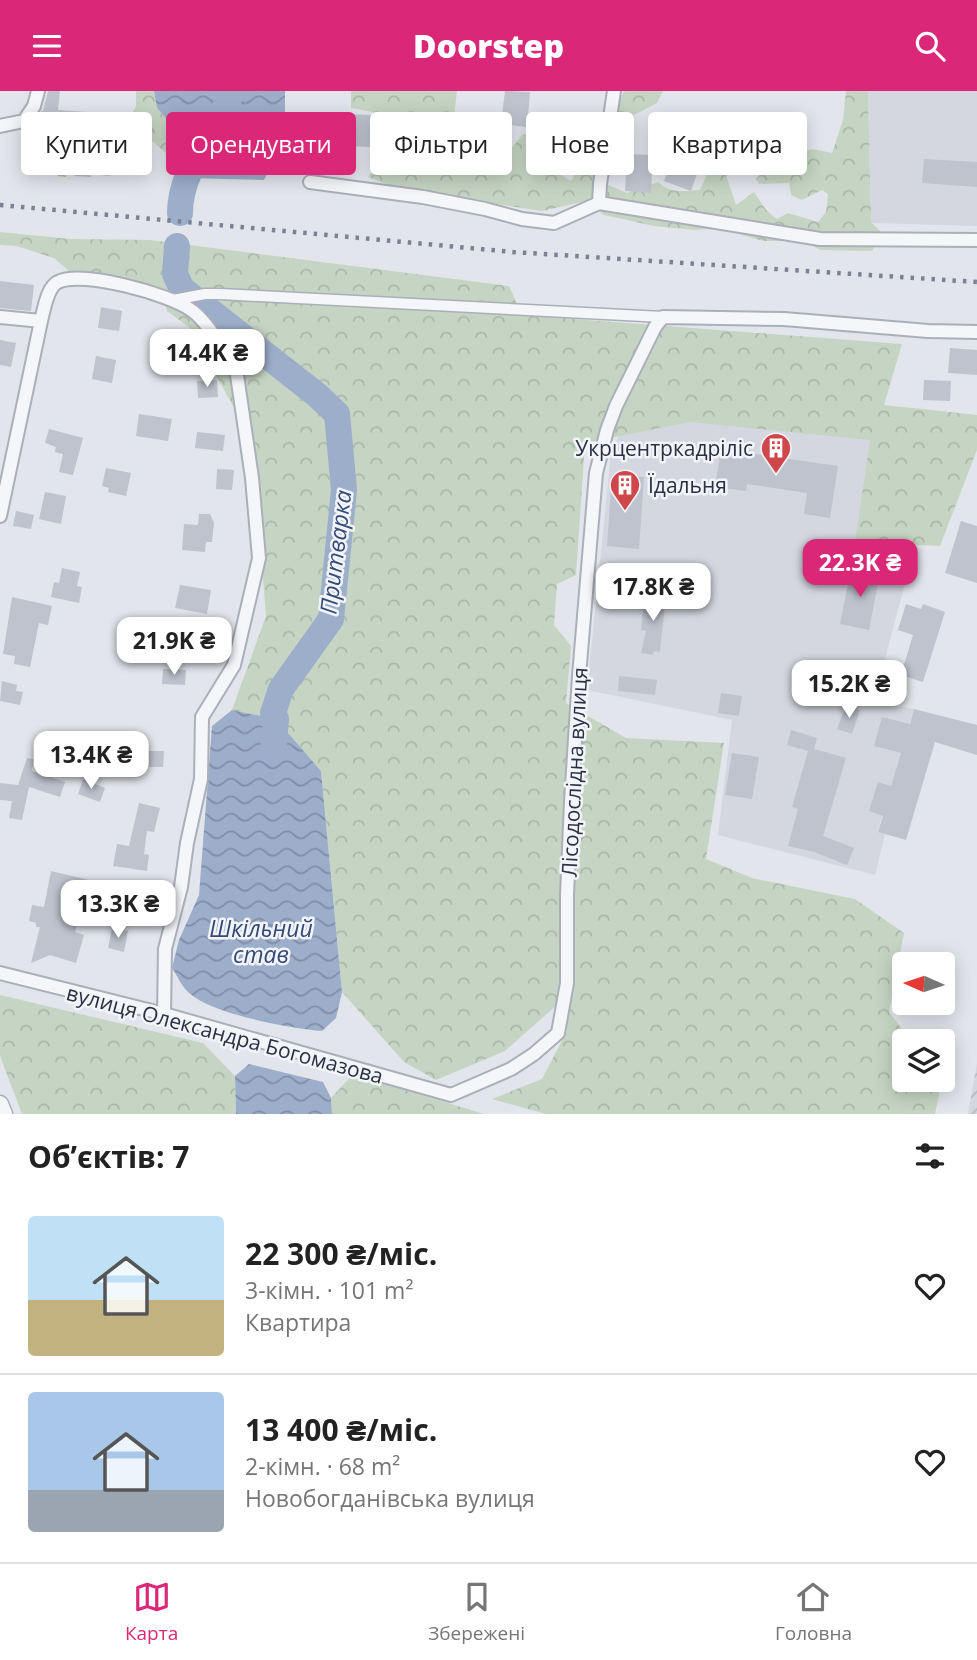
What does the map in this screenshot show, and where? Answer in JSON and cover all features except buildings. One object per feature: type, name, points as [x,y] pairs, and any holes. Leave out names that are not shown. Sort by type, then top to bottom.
[{"type":"street","points":[[0,126],[24,121],[34,106],[38,91]]},
{"type":"street","points":[[599,203],[614,91]]},
{"type":"street","points":[[310,182],[423,197],[522,219],[554,223],[599,203],[820,239],[977,240]]},
{"type":"street","points":[[0,516],[41,321],[52,287],[59,281],[87,278],[177,299],[193,311],[233,361],[252,478],[259,558],[234,665],[202,717],[201,779],[187,843],[181,887],[165,949],[164,1014]]},
{"type":"street","points":[[177,299],[205,294],[663,317],[784,319],[928,331],[977,332]]},
{"type":"street","points":[[0,317],[41,321]]},
{"type":"street","name":"Лісодослідна вулиця","points":[[450,1095],[511,1069],[558,1033],[567,983],[571,802],[596,473],[616,406],[663,317]]},
{"type":"street","name":"вулиця Олександра Богомазова","points":[[0,973],[164,1014],[450,1095]]},
{"type":"street","points":[[0,1104],[4,1114]]},
{"type":"shaded area","points":[[868,91],[977,91],[977,226],[871,223]]},
{"type":"shaded area","points":[[631,407],[936,446],[914,550],[882,670],[890,705],[914,709],[878,831],[885,834],[875,875],[718,835],[732,720],[587,690],[611,453]]},
{"type":"shaded area","points":[[977,1063],[977,1114],[968,1114]]},
{"type":"green space","points":[[136,91],[154,91],[157,108],[166,118],[166,153],[152,141],[152,112],[133,112]]},
{"type":"green space","points":[[351,91],[457,91],[455,112],[372,112],[351,108]]},
{"type":"green space","points":[[624,91],[663,91],[657,103],[634,115],[634,112],[614,112]]},
{"type":"green space","points":[[846,91],[868,91],[871,222],[882,233],[872,251],[820,250],[805,241],[763,241],[719,228],[694,230],[654,226],[604,215],[586,201],[542,211],[399,189],[368,177],[370,174],[512,175],[512,148],[526,134],[526,175],[561,175],[571,181],[575,175],[610,175],[606,184],[627,193],[658,182],[673,190],[700,190],[707,175],[726,175],[736,205],[754,192],[766,210],[777,219],[788,213],[818,222],[826,212],[828,194],[822,190],[802,200],[791,195],[789,183],[759,184],[756,179],[760,175],[807,175],[807,150],[832,153],[843,120]]},
{"type":"green space","points":[[0,232],[70,239],[150,240],[509,286],[522,315],[902,344],[884,405],[977,415],[977,450],[940,546],[855,542],[870,440],[690,422],[585,443],[576,575],[557,584],[554,625],[571,646],[566,703],[626,738],[724,743],[706,859],[752,878],[855,899],[904,933],[900,952],[892,952],[892,996],[889,1012],[902,1029],[892,1029],[892,1092],[940,1092],[935,1114],[546,1114],[492,1099],[542,1079],[567,1031],[568,995],[505,1051],[436,1080],[404,1062],[342,992],[321,771],[276,719],[232,710],[266,616],[250,416],[238,415],[190,328],[167,311],[163,289],[70,272],[54,258],[16,246],[0,245]]},
{"type":"green space","points":[[0,995],[203,1043],[235,1076],[236,1114],[22,1114],[0,1056]]},
{"type":"green space","points":[[353,1074],[484,1114],[332,1114],[331,1098]]},
{"type":"water","points":[[154,91],[285,91],[285,112],[166,112],[166,118],[157,108]]},
{"type":"water","points":[[184,175],[267,175],[264,180],[186,178]]},
{"type":"water","name":"Шкільний став","points":[[232,710],[276,719],[321,771],[342,992],[336,1018],[322,1031],[271,1023],[213,1007],[187,991],[172,968],[179,940],[199,895],[212,726]]},
{"type":"water","points":[[249,1064],[323,1082],[331,1098],[332,1114],[236,1114],[235,1076]]},
{"type":"waterway","name":"Притварка","points":[[180,213],[186,180],[232,91]]},
{"type":"waterway","name":"Притварка","points":[[177,246],[175,274],[182,289],[317,395],[337,414],[344,490],[331,619],[281,689],[273,713],[276,719],[273,752]]},
{"type":"railway","points":[[0,205],[513,252],[977,282]]},
{"type":"place","name":"Укрцентркадріліс","points":[[776,475]]},
{"type":"place","name":"Їдальня","points":[[625,512]]}]
